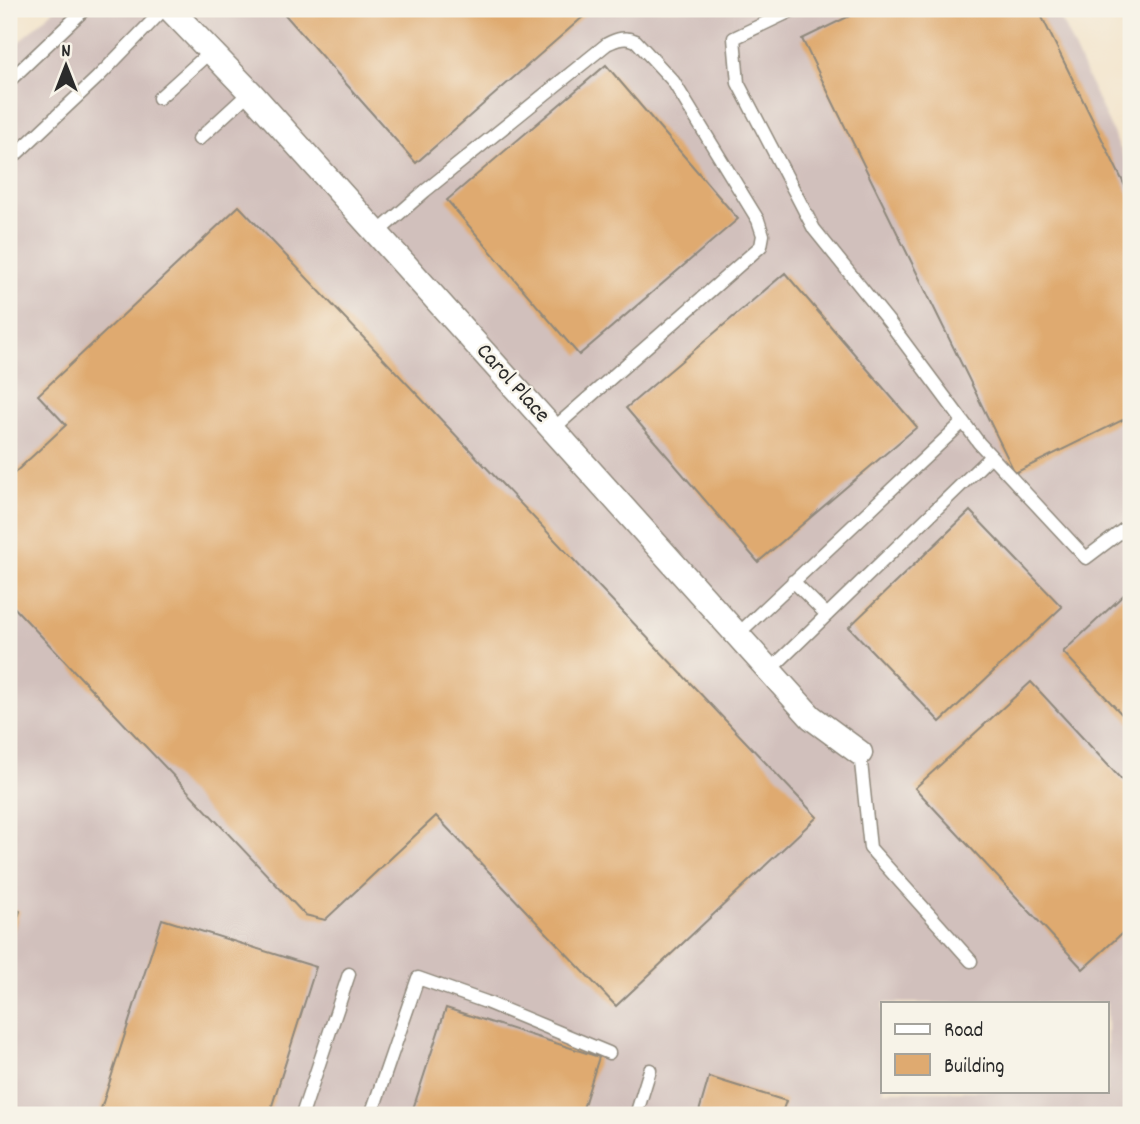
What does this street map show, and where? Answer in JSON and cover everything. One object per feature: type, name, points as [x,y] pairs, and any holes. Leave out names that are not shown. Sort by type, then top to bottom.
[{"type":"street","name":"Carol Place","points":[[170,9],[250,92],[811,717],[860,753]]},
{"type":"lane","points":[[9,81],[85,9]]},
{"type":"lane","points":[[9,161],[98,77],[164,9]]},
{"type":"lane","points":[[795,9],[734,38],[738,83],[814,229],[991,456],[1086,558],[1131,524]]},
{"type":"lane","points":[[377,233],[607,44],[629,37],[636,41],[673,81],[758,220],[763,235],[761,246],[553,429]]},
{"type":"lane","points":[[159,98],[211,51]]},
{"type":"lane","points":[[199,139],[250,92]]},
{"type":"lane","points":[[737,635],[963,422]]},
{"type":"lane","points":[[769,671],[991,456]]},
{"type":"lane","points":[[793,581],[827,615]]},
{"type":"lane","points":[[860,753],[870,848],[971,961]]},
{"type":"lane","points":[[302,1115],[349,974]]},
{"type":"lane","points":[[371,1115],[418,978],[486,1002],[609,1053]]},
{"type":"lane","points":[[636,1115],[650,1070]]},
{"type":"shaded area","points":[[55,9],[1056,9],[1131,172],[1131,1115],[9,1115],[9,51]]},
{"type":"building","points":[[280,9],[592,9],[416,163]]},
{"type":"building","points":[[864,9],[1038,9],[1131,198],[1131,416],[1015,473],[802,39]]},
{"type":"building","points":[[606,65],[738,219],[579,355],[447,200]]},
{"type":"building","points":[[239,206],[817,817],[616,1006],[436,816],[325,920],[305,915],[9,602],[9,478],[66,425],[38,395]]},
{"type":"building","points":[[785,273],[917,427],[758,562],[626,408]]},
{"type":"building","points":[[970,511],[1062,607],[940,722],[849,627]]},
{"type":"building","points":[[1131,588],[1131,724],[1063,652]]},
{"type":"building","points":[[1031,682],[1131,790],[1131,925],[1083,969],[915,788]]},
{"type":"building","points":[[9,907],[20,911],[9,946]]},
{"type":"building","points":[[162,919],[316,967],[269,1115],[99,1115]]},
{"type":"building","points":[[446,1008],[599,1057],[581,1115],[411,1115]]},
{"type":"building","points":[[709,1077],[786,1101],[781,1115],[698,1115]]}]
